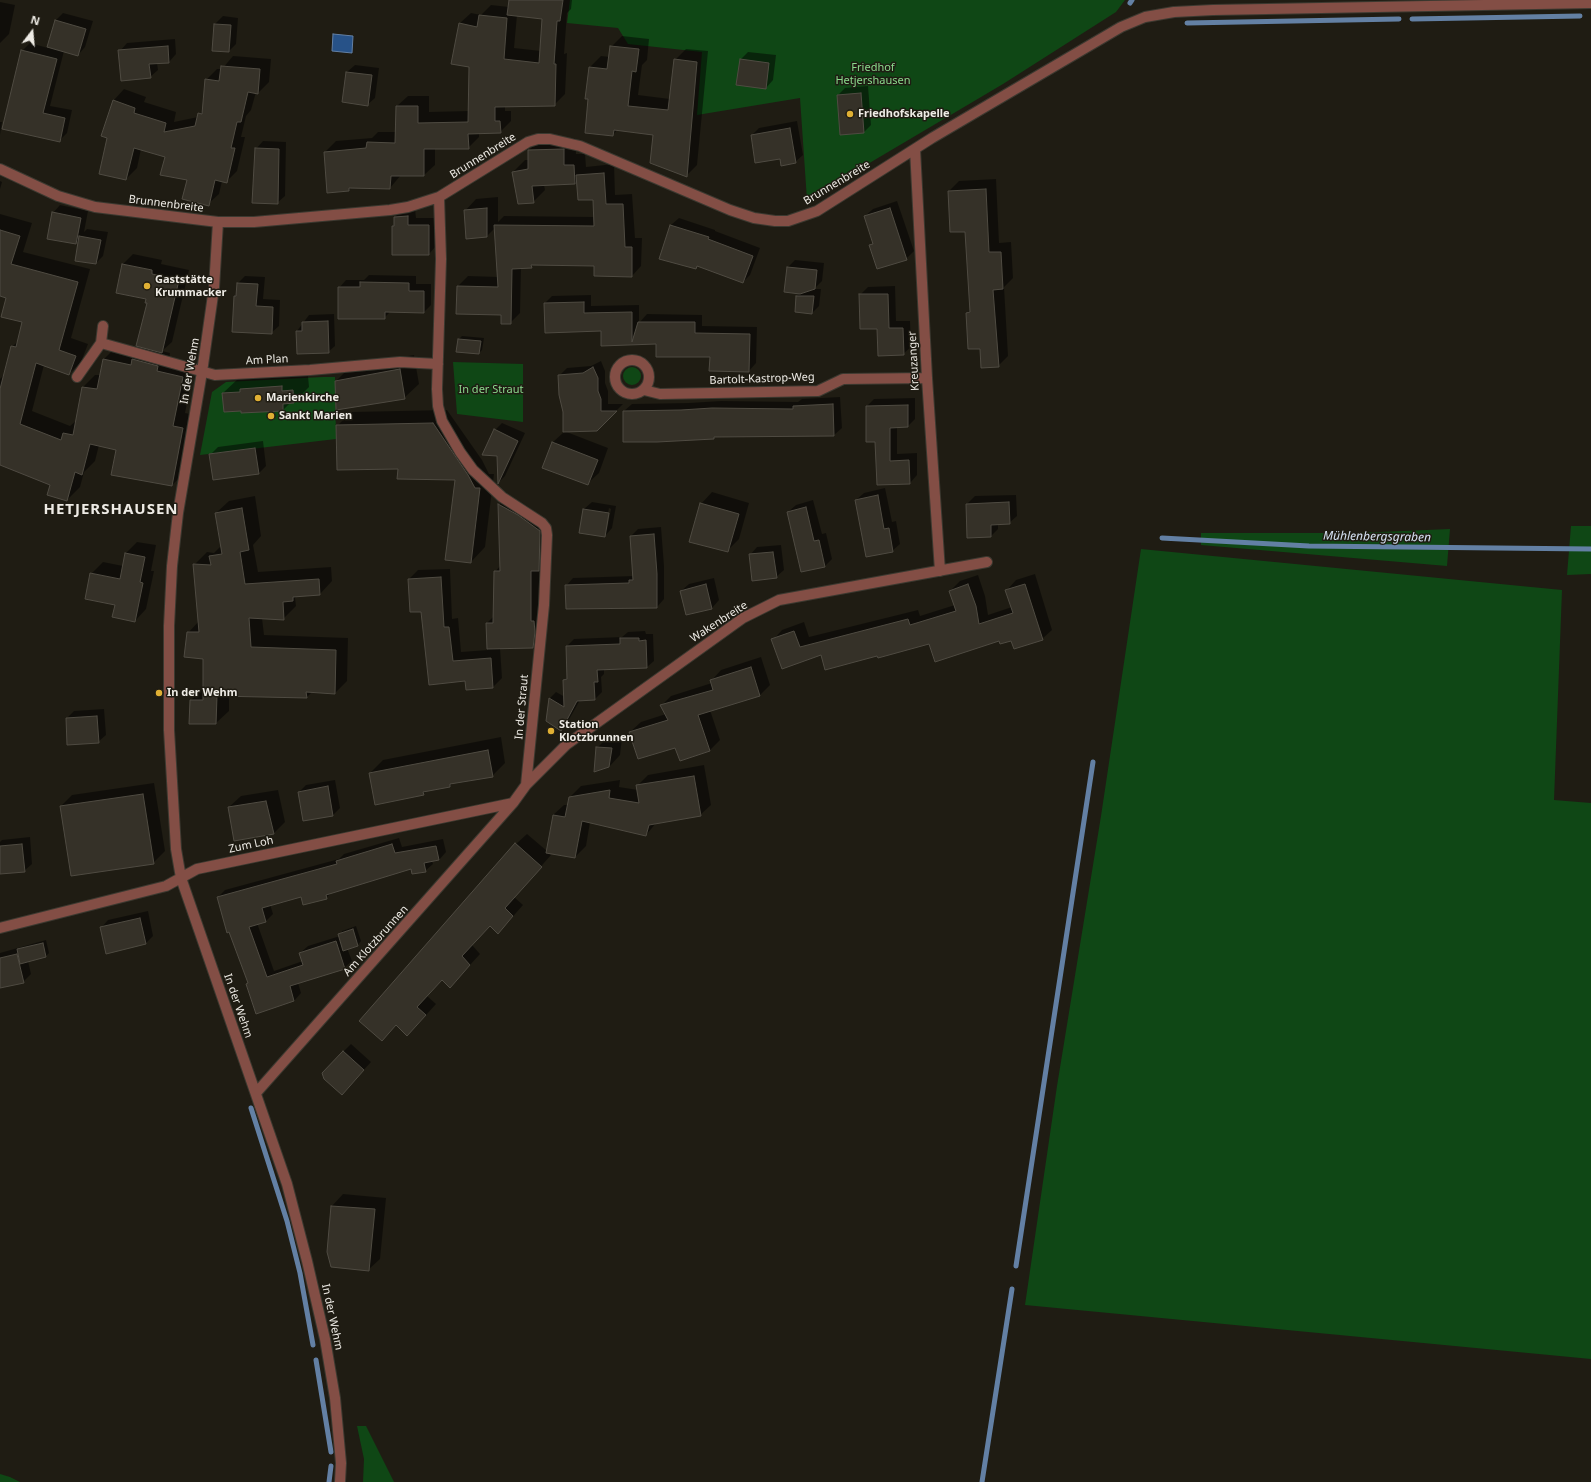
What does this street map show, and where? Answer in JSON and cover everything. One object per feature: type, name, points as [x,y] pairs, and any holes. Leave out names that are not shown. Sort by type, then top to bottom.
[{"type":"street","name":"Brunnenbreite","points":[[0,169],[58,196],[95,207],[218,222],[254,222],[390,210],[408,207],[439,197],[528,142],[538,139],[550,139],[565,141],[594,151],[730,210],[754,218],[788,221],[817,211],[915,149],[1121,27],[1145,17],[1174,12],[1213,10],[1591,3]]},
{"type":"street","name":"Kreuzanger","points":[[915,149],[927,378],[940,571]]},
{"type":"street","name":"In der Straut","points":[[439,197],[441,259],[438,406],[442,421],[460,452],[486,483],[502,497],[542,523],[546,528],[544,605],[526,785]]},
{"type":"street","name":"In der Wehm","points":[[218,222],[214,288],[202,372],[178,513],[169,626],[170,764],[176,849],[181,878],[287,1184],[325,1339],[339,1428],[342,1462],[340,1482]]},
{"type":"street","points":[[77,378],[101,343],[103,326]]},
{"type":"street","name":"Am Plan","points":[[101,343],[216,375],[310,370],[400,362],[438,364]]},
{"type":"street","name":"Bartolt-Kastrop-Weg","points":[[644,390],[660,394],[818,391],[843,379],[927,378]]},
{"type":"street","name":"Wakenbreite","points":[[514,804],[526,785],[566,745],[744,618],[780,600],[987,562]]},
{"type":"street","name":"Zum Loh","points":[[0,928],[166,886],[197,869],[514,804]]},
{"type":"street","name":"Am Klotzbrunnen","points":[[256,1093],[514,804]]},
{"type":"green space","name":"Friedhof Hetjershausen","points":[[570,0],[1125,0],[1116,12],[1003,84],[807,200],[800,98],[697,115],[702,52],[628,44],[618,28],[567,23]]},
{"type":"green space","name":"In der Straut","points":[[453,362],[523,364],[523,422],[457,414]]},
{"type":"green space","points":[[628,367],[636,367],[641,372],[639,383],[636,385],[628,385],[623,380],[623,372]]},
{"type":"green space","name":"Sankt Marien","points":[[335,377],[336,439],[200,455],[212,392],[226,382]]},
{"type":"green space","points":[[1571,526],[1591,526],[1591,574],[1567,575]]},
{"type":"green space","points":[[1450,529],[1447,566],[1201,545],[1201,533],[1356,533]]},
{"type":"green space","points":[[1141,549],[1562,590],[1554,800],[1591,803],[1591,1359],[1025,1305],[1057,1086],[1101,816]]},
{"type":"green space","points":[[357,1426],[366,1426],[394,1482],[363,1482],[364,1459]]},
{"type":"green space","points":[[0,1474],[10,1477],[20,1482],[0,1482]]},
{"type":"water","points":[[333,34],[353,36],[352,53],[332,51]]},
{"type":"building","points":[[509,0],[563,0],[560,21],[557,21],[554,64],[556,64],[555,106],[495,107],[495,121],[500,121],[501,133],[468,134],[469,149],[424,149],[424,176],[391,176],[390,189],[349,188],[349,191],[327,193],[324,152],[366,148],[367,142],[395,143],[396,106],[418,106],[418,123],[468,122],[469,67],[451,64],[459,23],[477,27],[479,15],[507,18],[504,59],[539,63],[542,19],[507,15]]},
{"type":"building","points":[[55,20],[86,29],[78,56],[47,47]]},
{"type":"building","points":[[214,24],[231,25],[229,52],[212,51]]},
{"type":"building","points":[[168,46],[169,63],[149,64],[151,78],[121,81],[118,50]]},
{"type":"building","points":[[610,46],[639,49],[636,72],[632,71],[628,106],[668,110],[674,59],[697,62],[687,177],[650,163],[653,135],[614,130],[613,136],[585,133],[588,99],[585,99],[589,67],[607,69]]},
{"type":"building","points":[[21,50],[57,59],[43,113],[65,118],[60,142],[2,129]]},
{"type":"building","points":[[740,59],[769,63],[766,89],[736,85]]},
{"type":"building","points":[[221,66],[260,69],[258,94],[248,92],[241,122],[237,122],[231,148],[235,148],[227,183],[215,180],[209,206],[182,199],[187,180],[160,175],[165,157],[134,148],[126,180],[99,174],[107,138],[101,136],[113,100],[135,108],[134,113],[166,123],[164,132],[195,126],[198,113],[202,114],[205,79],[219,81]]},
{"type":"building","points":[[346,72],[372,75],[368,106],[342,102]]},
{"type":"building","name":"Friedhofskapelle","points":[[861,93],[864,133],[840,135],[837,95]]},
{"type":"building","points":[[790,128],[796,163],[781,166],[780,159],[755,163],[751,135]]},
{"type":"building","points":[[255,148],[279,149],[278,204],[252,203]]},
{"type":"building","points":[[564,149],[564,165],[574,165],[575,184],[532,186],[534,203],[518,204],[512,172],[528,169],[528,150]]},
{"type":"building","points":[[604,173],[606,204],[623,204],[625,247],[632,247],[632,277],[594,276],[594,266],[531,265],[532,268],[512,269],[511,324],[501,324],[501,315],[456,314],[457,286],[498,287],[494,225],[594,226],[593,200],[578,200],[576,175]]},
{"type":"building","points":[[986,189],[989,252],[1001,252],[1003,289],[993,290],[999,367],[981,368],[980,349],[968,349],[966,313],[970,312],[965,232],[950,232],[948,191]]},
{"type":"building","points":[[487,208],[487,237],[466,239],[464,210]]},
{"type":"building","points":[[890,208],[907,260],[877,269],[869,245],[873,244],[864,216]]},
{"type":"building","points":[[52,212],[81,218],[76,244],[47,239]]},
{"type":"building","points":[[408,216],[408,225],[429,225],[429,255],[392,255],[392,226],[394,226],[394,217]]},
{"type":"building","points":[[670,225],[709,237],[708,239],[753,256],[743,283],[697,266],[696,269],[659,259]]},
{"type":"building","points":[[0,230],[20,236],[11,264],[78,282],[59,350],[76,356],[69,375],[36,363],[20,424],[61,440],[63,433],[73,435],[82,387],[97,389],[103,359],[131,365],[132,359],[158,366],[157,371],[183,377],[173,426],[183,428],[172,486],[111,475],[116,450],[90,444],[82,475],[75,472],[67,501],[47,495],[50,485],[0,465],[0,389],[11,346],[16,347],[22,322],[1,317],[6,298],[0,296]]},
{"type":"building","points":[[79,236],[101,240],[96,264],[75,261]]},
{"type":"building","points":[[122,264],[152,270],[152,274],[179,280],[162,353],[136,346],[147,303],[145,303],[146,299],[116,293]]},
{"type":"building","points":[[787,267],[817,270],[815,289],[800,294],[784,292]]},
{"type":"building","points":[[360,282],[409,283],[409,291],[424,291],[424,313],[385,312],[385,319],[338,319],[338,287],[360,287]]},
{"type":"building","points":[[237,283],[258,284],[256,306],[273,307],[272,334],[232,332],[234,296],[236,296]]},
{"type":"building","points":[[859,294],[888,294],[889,328],[903,328],[904,355],[878,356],[877,329],[860,329]]},
{"type":"building","points":[[796,296],[814,296],[812,314],[795,312]]},
{"type":"building","points":[[584,302],[584,313],[632,312],[632,342],[638,322],[695,322],[695,333],[750,334],[749,372],[709,371],[710,357],[656,357],[656,344],[601,346],[601,331],[545,333],[544,303]]},
{"type":"building","points":[[328,321],[329,353],[297,354],[296,331],[302,331],[302,322]]},
{"type":"building","points":[[458,339],[481,341],[479,354],[456,352]]},
{"type":"building","points":[[593,367],[598,378],[601,411],[617,411],[597,431],[563,432],[563,412],[559,395],[558,375],[583,373]]},
{"type":"building","points":[[400,369],[405,399],[336,410],[335,381]]},
{"type":"building","name":"Marienkirche","points":[[282,386],[282,391],[293,390],[294,403],[283,404],[283,411],[241,413],[241,411],[224,412],[222,393],[240,392],[240,389]]},
{"type":"building","points":[[833,404],[834,436],[714,437],[714,439],[623,442],[623,411],[712,408],[793,409],[793,406]]},
{"type":"building","points":[[908,405],[908,427],[890,428],[890,461],[909,460],[910,484],[877,485],[875,442],[866,442],[866,406]]},
{"type":"building","points":[[433,423],[475,488],[480,488],[471,563],[445,560],[455,480],[397,479],[398,469],[337,470],[336,425]]},
{"type":"building","points":[[494,429],[518,441],[498,484],[497,456],[482,455]]},
{"type":"building","points":[[552,442],[598,460],[588,485],[542,468]]},
{"type":"building","points":[[255,448],[259,474],[213,480],[209,454]]},
{"type":"building","points":[[878,495],[884,529],[889,528],[893,552],[866,557],[855,500]]},
{"type":"building","points":[[1009,502],[1010,524],[991,525],[991,537],[967,538],[966,504]]},
{"type":"building","points":[[700,503],[739,514],[728,552],[689,542]]},
{"type":"building","points":[[498,504],[518,515],[540,531],[539,571],[531,571],[531,621],[534,621],[535,632],[533,648],[487,649],[486,623],[493,623],[494,571],[500,571]]},
{"type":"building","points":[[806,507],[814,541],[819,540],[825,567],[801,572],[787,512]]},
{"type":"building","points":[[242,508],[249,550],[240,552],[245,584],[319,579],[320,595],[293,597],[293,601],[283,602],[284,620],[249,618],[251,647],[336,650],[335,694],[306,692],[307,698],[217,696],[216,724],[189,724],[190,700],[203,700],[203,659],[184,657],[187,632],[199,632],[193,564],[211,565],[209,556],[222,554],[215,513]]},
{"type":"building","points":[[583,509],[609,513],[605,537],[579,533]]},
{"type":"building","points":[[654,534],[657,574],[657,608],[566,609],[565,585],[629,583],[629,580],[633,580],[630,536]]},
{"type":"building","points":[[773,552],[777,578],[752,581],[749,554]]},
{"type":"building","points":[[125,553],[145,557],[140,582],[143,583],[135,622],[112,617],[115,605],[85,599],[90,573],[120,579]]},
{"type":"building","points":[[441,577],[444,627],[449,627],[453,661],[491,658],[493,688],[466,690],[465,681],[429,685],[421,612],[410,612],[408,579]]},
{"type":"building","points":[[706,584],[712,609],[686,615],[680,591]]},
{"type":"building","points":[[968,584],[976,606],[979,624],[1013,613],[1005,590],[1025,584],[1043,640],[1014,649],[1011,641],[1000,644],[999,641],[935,662],[929,644],[878,658],[877,656],[825,670],[821,655],[782,669],[771,639],[794,631],[800,647],[908,619],[910,625],[956,611],[949,591]]},
{"type":"building","points":[[620,638],[639,638],[639,641],[646,640],[647,668],[597,670],[598,682],[594,682],[595,700],[577,701],[561,731],[546,721],[549,698],[564,707],[563,680],[567,679],[566,646],[620,644]]},
{"type":"building","points":[[751,667],[760,696],[698,715],[710,751],[680,761],[675,748],[638,759],[629,732],[668,720],[660,705],[713,690],[710,680]]},
{"type":"building","points":[[97,716],[99,743],[67,745],[66,718]]},
{"type":"building","points":[[596,747],[612,748],[609,767],[594,772]]},
{"type":"building","points":[[488,750],[493,777],[450,784],[450,787],[423,792],[424,795],[375,805],[369,773]]},
{"type":"building","points":[[694,776],[701,816],[649,825],[646,836],[582,821],[575,858],[546,853],[553,815],[565,817],[569,797],[610,790],[609,798],[639,803],[636,785]]},
{"type":"building","points":[[328,786],[333,816],[303,821],[298,792]]},
{"type":"building","points":[[143,794],[154,864],[71,876],[60,806]]},
{"type":"building","points":[[266,801],[274,834],[234,841],[228,807]]},
{"type":"building","points":[[515,843],[542,867],[505,908],[513,916],[498,934],[490,926],[462,956],[470,965],[450,988],[442,980],[417,1007],[426,1015],[407,1036],[396,1025],[382,1041],[359,1021]]},
{"type":"building","points":[[22,844],[25,872],[0,874],[0,846]]},
{"type":"building","points":[[392,844],[395,853],[436,846],[439,860],[424,863],[426,872],[412,874],[411,869],[326,895],[327,899],[303,905],[301,897],[262,908],[266,922],[249,927],[267,977],[303,965],[299,953],[336,941],[345,969],[290,986],[294,1001],[256,1014],[246,984],[248,983],[229,932],[227,933],[217,897],[337,864],[336,861]]},
{"type":"building","points":[[140,918],[146,944],[106,954],[100,927]]},
{"type":"building","points":[[353,929],[358,946],[343,951],[338,934]]},
{"type":"building","points":[[43,943],[46,957],[20,964],[17,949]]},
{"type":"building","points":[[17,954],[24,983],[0,988],[0,958]]},
{"type":"building","points":[[343,1051],[364,1070],[342,1095],[324,1079],[322,1073]]},
{"type":"building","points":[[331,1206],[375,1209],[369,1271],[331,1267],[327,1252]]},
{"type":"waterway","points":[[1412,19],[1580,16]]},
{"type":"waterway","points":[[1187,23],[1399,19]]},
{"type":"waterway","name":"Mühlenbergsgraben","points":[[1162,538],[1309,546],[1591,549]]},
{"type":"waterway","points":[[1016,1266],[1093,762]]},
{"type":"waterway","points":[[251,1108],[287,1221],[300,1273],[313,1345]]},
{"type":"waterway","points":[[982,1482],[1012,1289]]},
{"type":"waterway","points":[[316,1360],[331,1452]]},
{"type":"waterway","points":[[329,1482],[331,1466]]},
{"type":"place","name":"Friedhofskapelle","points":[[850,114]]},
{"type":"place","name":"Gaststätte Krummacker","points":[[147,286]]},
{"type":"place","name":"Marienkirche","points":[[258,398]]},
{"type":"place","name":"Sankt Marien","points":[[271,416]]},
{"type":"place","name":"In der Wehm","points":[[159,693]]},
{"type":"place","name":"Station Klotzbrunnen","points":[[551,731]]},
{"type":"district","name":"HETJERSHAUSEN","points":[[111,510]]}]
